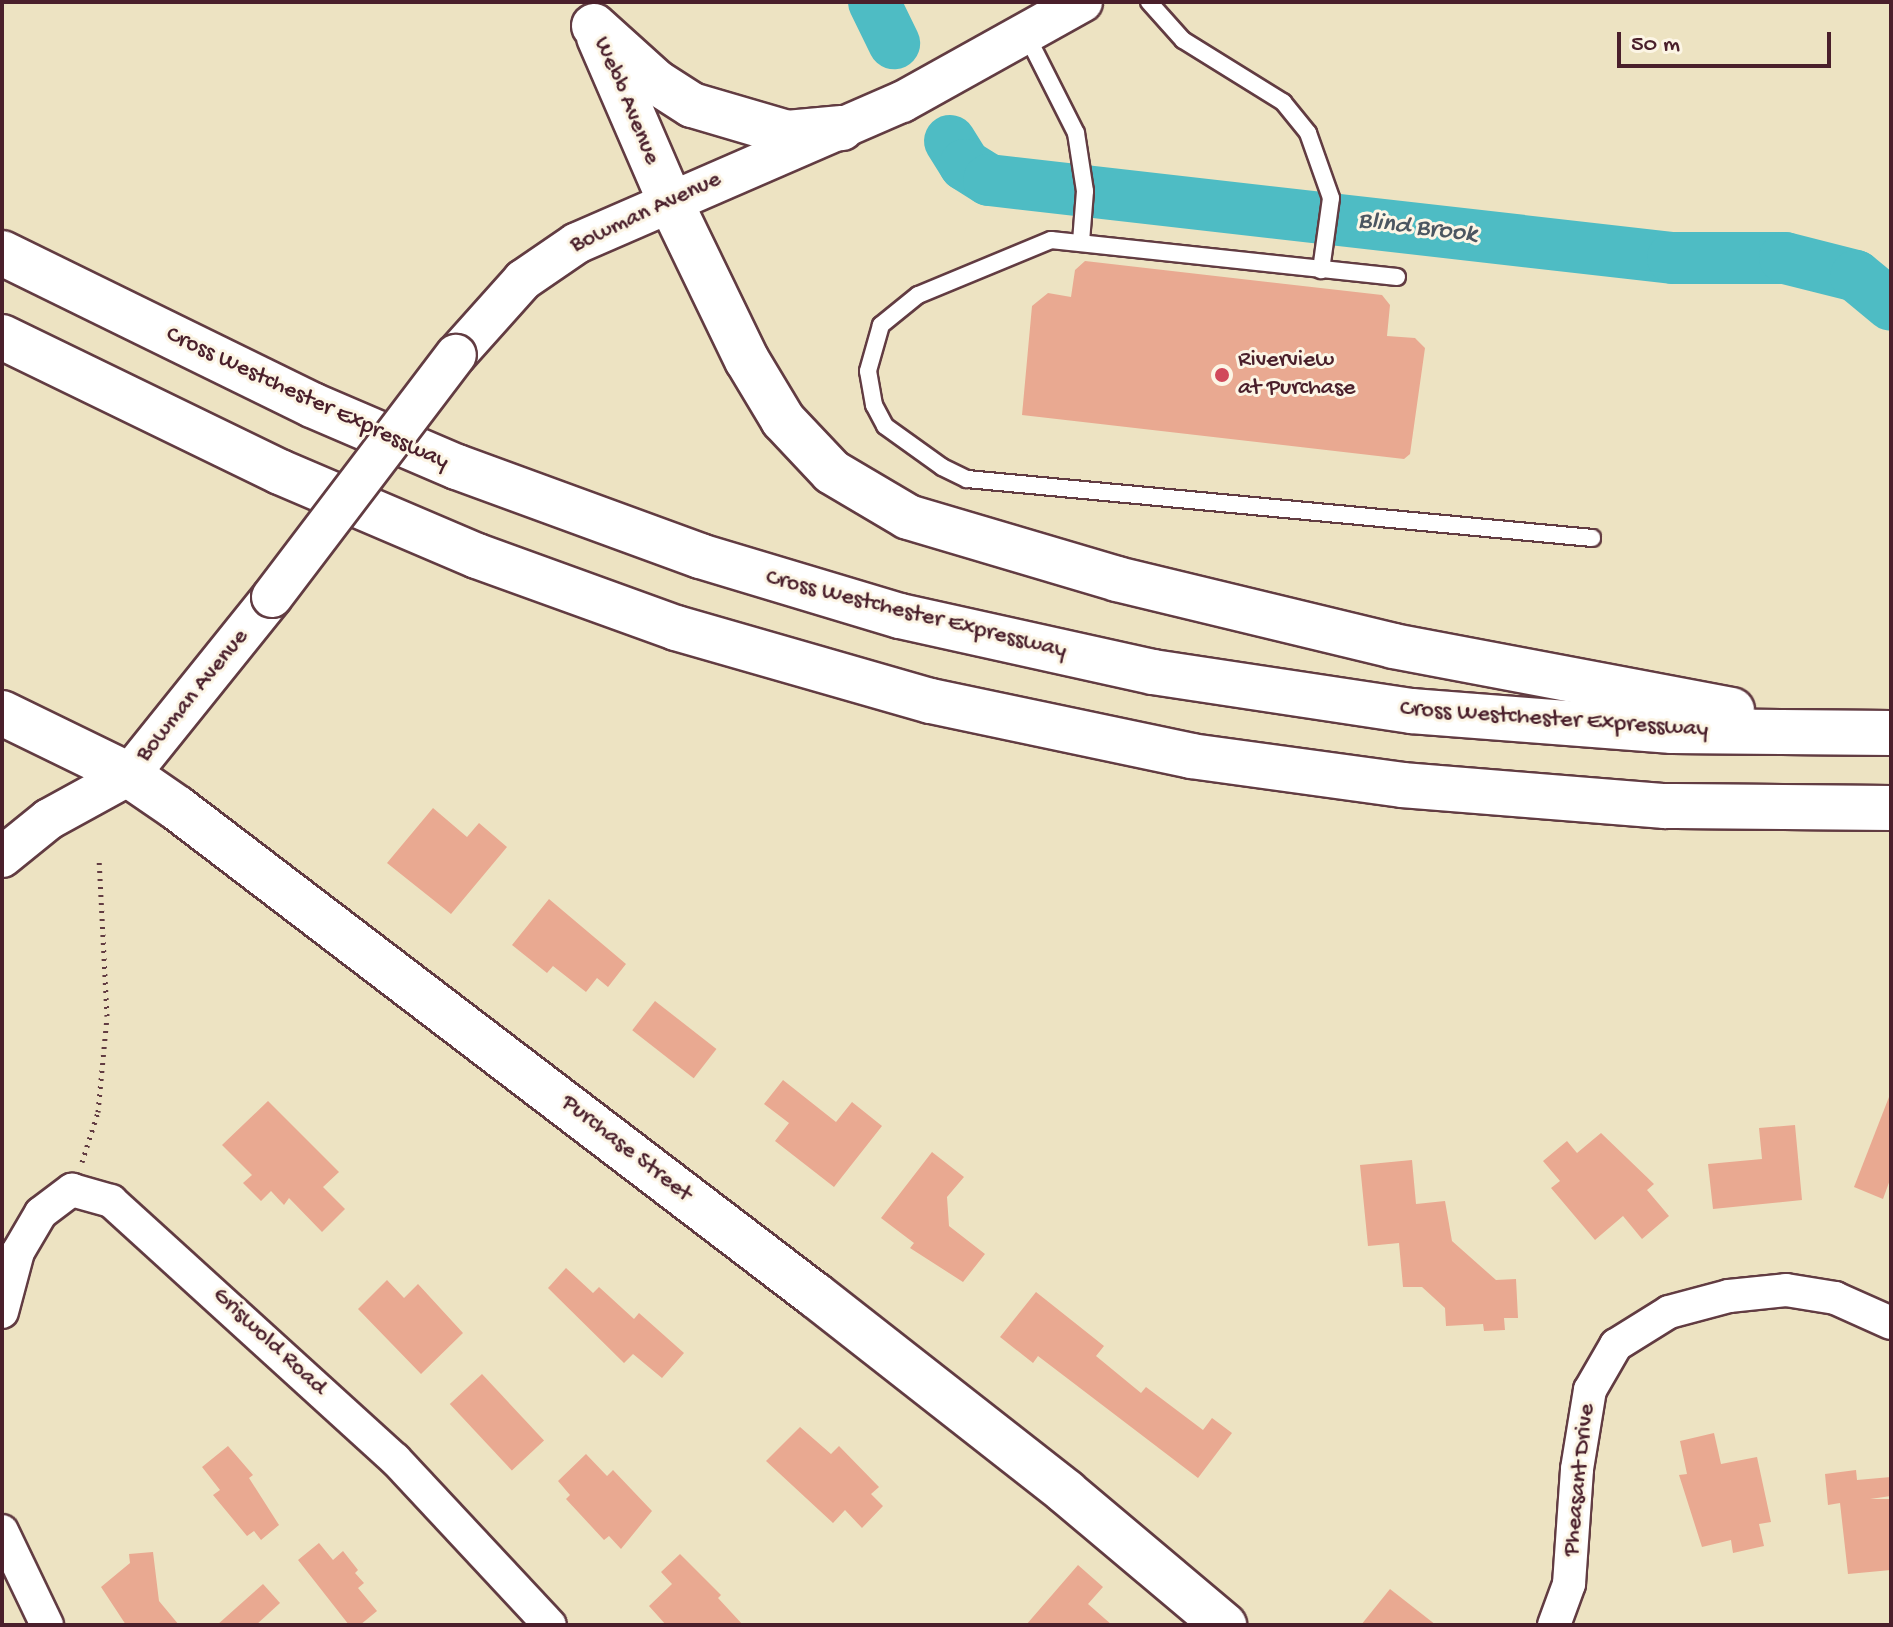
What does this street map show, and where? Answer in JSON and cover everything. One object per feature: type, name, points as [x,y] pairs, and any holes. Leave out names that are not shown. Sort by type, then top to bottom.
[{"type":"main road","points":[[588,14],[656,82],[692,105],[787,133],[842,128]]},
{"type":"main road","name":"Webb Avenue","points":[[588,14],[669,199],[747,360],[783,420],[832,472],[908,517],[1117,579],[1468,664],[1886,734]]},
{"type":"main road","name":"Cross Westchester Expressway","points":[[2,253],[312,405],[504,486],[712,560],[900,616],[1153,672],[1424,712],[1659,731],[1886,734]]},
{"type":"main road","points":[[2,337],[280,472],[477,556],[676,628],[931,701],[1191,756],[1402,785],[1652,806],[1891,808]]},
{"type":"main road","name":"Purchase Street","points":[[2,713],[129,775],[493,1046],[1066,1492],[1224,1625]]},
{"type":"street","name":"Bowman Avenue","points":[[129,775],[272,597],[456,355],[500,303],[547,262],[608,226],[902,102],[1082,2]]},
{"type":"street","points":[[2,857],[49,819],[129,775]]},
{"type":"street","points":[[2,1312],[18,1252],[41,1213],[72,1190]]},
{"type":"street","name":"Griswold Road","points":[[72,1190],[111,1201],[157,1238],[395,1459],[550,1625]]},
{"type":"street","name":"Pheasant Drive","points":[[1554,1625],[1569,1584],[1577,1469],[1590,1390],[1616,1345],[1669,1312],[1729,1296],[1786,1290],[1835,1298],[1891,1323]]},
{"type":"street","points":[[2,1531],[47,1625]]},
{"type":"lane","points":[[1149,2],[1183,40],[1283,102],[1308,133],[1331,198],[1321,270]]},
{"type":"lane","points":[[1026,34],[1076,133],[1083,166],[1081,242]]},
{"type":"lane","points":[[1397,277],[1051,240],[918,295],[881,325],[868,371],[874,405],[885,426],[942,467],[967,479],[1592,538]]},
{"type":"path","points":[[72,1190],[98,1112],[107,1016],[99,859]]},
{"type":"building","name":"Riverview at Purchase","points":[[1085,261],[1382,295],[1390,305],[1387,336],[1415,338],[1425,348],[1410,454],[1404,459],[1022,415],[1032,306],[1048,293],[1071,297],[1075,270]]},
{"type":"building","points":[[433,808],[467,837],[479,823],[507,847],[451,914],[387,863]]},
{"type":"building","points":[[549,899],[626,964],[608,987],[597,978],[586,992],[553,966],[547,973],[512,945]]},
{"type":"building","points":[[655,1001],[716,1049],[694,1078],[632,1030]]},
{"type":"building","points":[[783,1080],[836,1122],[852,1102],[882,1126],[834,1187],[775,1141],[789,1123],[764,1104]]},
{"type":"building","points":[[1889,1097],[1891,1177],[1883,1199],[1854,1187]]},
{"type":"building","points":[[268,1101],[339,1172],[323,1187],[345,1209],[322,1232],[289,1198],[284,1205],[271,1191],[261,1201],[243,1183],[252,1175],[222,1145]]},
{"type":"building","points":[[1795,1125],[1802,1200],[1713,1209],[1708,1164],[1762,1159],[1759,1128]]},
{"type":"building","points":[[1601,1133],[1654,1184],[1647,1190],[1669,1216],[1642,1239],[1623,1216],[1595,1240],[1551,1188],[1560,1181],[1543,1161],[1567,1141],[1577,1153]]},
{"type":"building","points":[[932,1152],[964,1177],[947,1197],[949,1226],[985,1254],[963,1282],[910,1248],[914,1243],[881,1218]]},
{"type":"building","points":[[1412,1160],[1416,1204],[1445,1201],[1452,1241],[1496,1280],[1516,1279],[1518,1318],[1504,1318],[1505,1330],[1484,1331],[1483,1324],[1446,1326],[1445,1308],[1422,1287],[1403,1287],[1399,1243],[1368,1246],[1360,1165]]},
{"type":"building","points":[[566,1268],[593,1293],[599,1287],[634,1319],[639,1313],[684,1353],[662,1378],[633,1354],[624,1363],[548,1288]]},
{"type":"building","points":[[387,1280],[404,1298],[418,1284],[463,1333],[421,1374],[358,1309]]},
{"type":"building","points":[[1036,1292],[1104,1346],[1096,1356],[1141,1393],[1146,1387],[1203,1430],[1212,1418],[1232,1433],[1198,1478],[1038,1356],[1033,1363],[1000,1337]]},
{"type":"building","points":[[482,1374],[544,1441],[512,1471],[450,1404]]},
{"type":"building","points":[[800,1427],[831,1454],[839,1446],[879,1487],[871,1494],[883,1506],[862,1528],[845,1510],[833,1523],[766,1461]]},
{"type":"building","points":[[1714,1433],[1721,1464],[1757,1457],[1771,1522],[1759,1524],[1764,1546],[1733,1553],[1731,1540],[1702,1547],[1679,1475],[1687,1474],[1680,1441]]},
{"type":"building","points":[[228,1446],[253,1475],[249,1478],[279,1525],[261,1540],[254,1531],[247,1536],[213,1495],[220,1490],[202,1467]]},
{"type":"building","points":[[586,1454],[607,1476],[613,1470],[652,1511],[621,1549],[609,1536],[604,1540],[566,1499],[570,1495],[558,1481]]},
{"type":"building","points":[[1856,1470],[1857,1480],[1891,1477],[1891,1496],[1870,1499],[1891,1499],[1891,1570],[1848,1574],[1840,1503],[1828,1505],[1825,1474]]},
{"type":"building","points":[[319,1543],[333,1560],[343,1551],[358,1570],[355,1573],[364,1583],[358,1588],[377,1611],[360,1625],[349,1625],[298,1560]]},
{"type":"building","points":[[153,1552],[159,1601],[179,1625],[126,1625],[101,1587],[130,1563],[129,1554]]},
{"type":"building","points":[[680,1554],[721,1595],[718,1598],[743,1625],[666,1625],[649,1606],[672,1584],[661,1572]]},
{"type":"building","points":[[1078,1565],[1103,1587],[1088,1604],[1112,1625],[1026,1625]]},
{"type":"building","points":[[263,1584],[280,1603],[256,1625],[217,1625]]},
{"type":"building","points":[[1390,1589],[1436,1625],[1361,1625]]},
{"type":"waterway","name":"Blind Brook","points":[[874,2],[894,43]]},
{"type":"waterway","name":"Blind Brook","points":[[950,141],[965,165],[989,180],[1673,258],[1785,258],[1856,276],[1891,305]]},
{"type":"place","name":"Riverview at Purchase","points":[[1222,375]]}]
